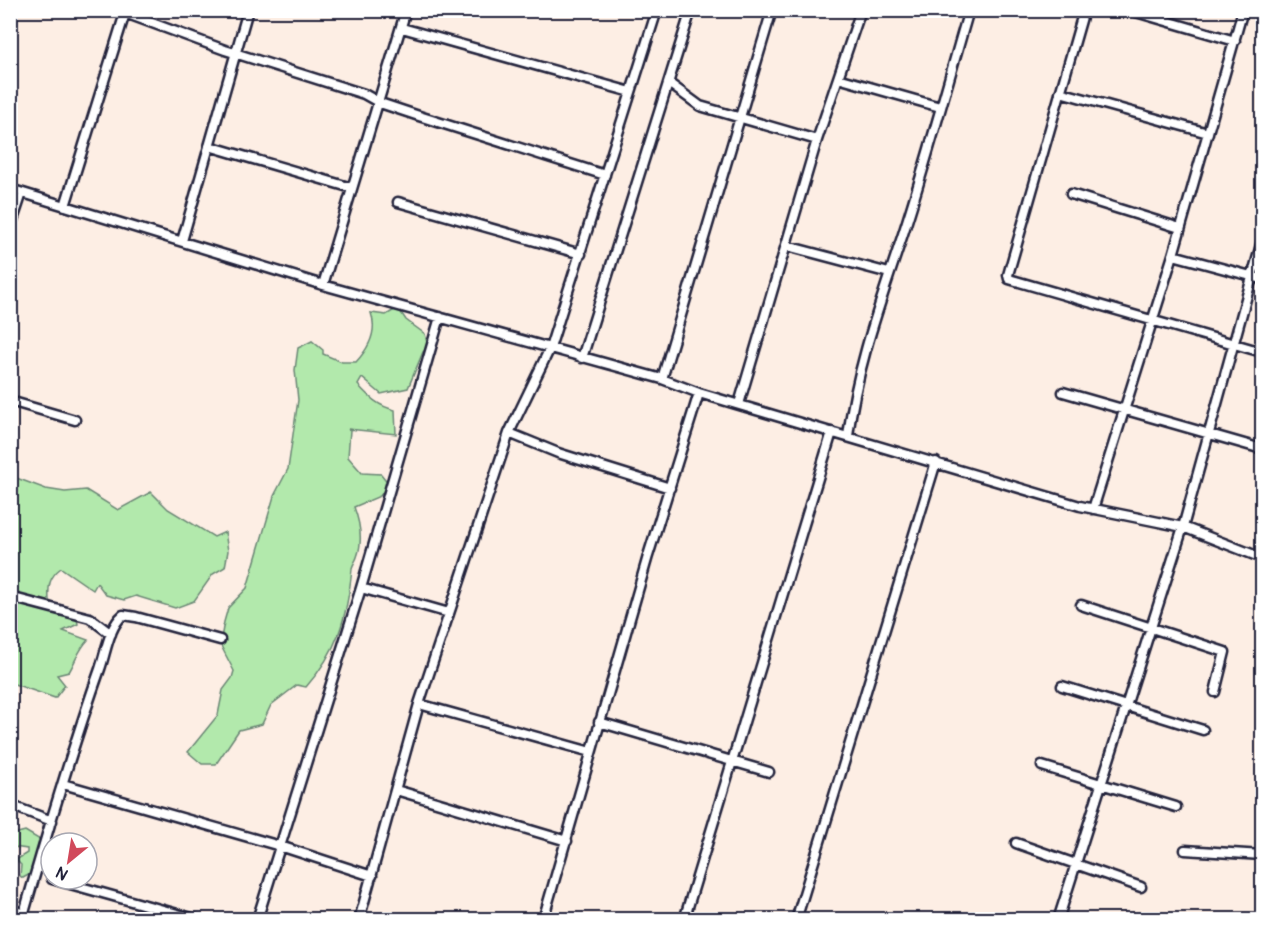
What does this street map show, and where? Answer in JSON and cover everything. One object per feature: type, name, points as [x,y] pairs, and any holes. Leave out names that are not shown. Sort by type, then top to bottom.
[{"type":"street","points":[[182,241],[248,10]]},
{"type":"street","points":[[323,285],[380,103],[406,10]]},
{"type":"street","points":[[582,358],[670,84],[691,10]]},
{"type":"street","points":[[662,379],[772,10]]},
{"type":"street","points":[[739,404],[817,140],[861,10]]},
{"type":"street","points":[[848,436],[854,391],[874,316],[969,10]]},
{"type":"street","points":[[1084,10],[1008,275],[1009,279],[1263,352]]},
{"type":"street","points":[[1129,10],[1234,41]]},
{"type":"street","points":[[1093,509],[1173,255],[1243,10]]},
{"type":"street","points":[[358,920],[419,704],[509,433],[550,348],[631,92],[653,11]]},
{"type":"street","points":[[65,206],[125,12],[235,53],[364,94],[380,103],[605,175]]},
{"type":"street","points":[[402,28],[631,92]]},
{"type":"street","points":[[838,78],[940,107]]},
{"type":"street","points":[[670,84],[693,103],[817,140]]},
{"type":"street","points":[[1060,92],[1208,133]]},
{"type":"street","points":[[209,146],[352,188]]},
{"type":"street","points":[[10,189],[323,285],[662,379],[699,393],[1093,509],[1183,526],[1263,558]]},
{"type":"street","points":[[10,229],[22,193]]},
{"type":"street","points":[[1071,194],[1180,228]]},
{"type":"street","points":[[398,202],[581,254]]},
{"type":"street","points":[[1058,920],[1183,526],[1263,241]]},
{"type":"street","points":[[787,246],[889,273]]},
{"type":"street","points":[[1173,255],[1263,279]]},
{"type":"street","points":[[257,920],[361,588],[440,318]]},
{"type":"street","points":[[1063,392],[1263,449]]},
{"type":"street","points":[[543,920],[599,722],[699,393]]},
{"type":"street","points":[[10,400],[75,420]]},
{"type":"street","points":[[684,920],[832,432]]},
{"type":"street","points":[[509,433],[558,453],[670,488]]},
{"type":"street","points":[[796,920],[936,462]]},
{"type":"street","points":[[361,588],[449,613]]},
{"type":"street","points":[[10,597],[90,618],[111,634]]},
{"type":"street","points":[[1081,605],[1225,652],[1215,692]]},
{"type":"street","points":[[10,909],[23,917],[111,634],[119,618],[127,615],[220,640]]},
{"type":"street","points":[[1062,686],[1203,730]]},
{"type":"street","points":[[419,704],[591,752]]},
{"type":"street","points":[[599,722],[769,772]]},
{"type":"street","points":[[1042,766],[1176,807]]},
{"type":"street","points":[[63,784],[280,846],[372,876]]},
{"type":"street","points":[[396,790],[567,841]]},
{"type":"street","points":[[10,805],[52,821]]},
{"type":"street","points":[[1016,843],[1141,887]]},
{"type":"street","points":[[1185,850],[1263,855]]},
{"type":"street","points":[[95,891],[199,920]]},
{"type":"green space","points":[[398,308],[406,320],[425,334],[428,347],[423,352],[408,388],[381,394],[362,378],[358,385],[375,401],[395,410],[396,434],[348,429],[350,430],[348,457],[362,473],[381,474],[389,484],[380,496],[354,507],[359,526],[360,545],[352,568],[344,618],[333,646],[317,674],[306,687],[297,685],[271,705],[262,724],[239,730],[216,764],[202,764],[188,752],[218,715],[223,690],[234,671],[220,644],[228,608],[247,588],[274,496],[288,469],[298,400],[295,370],[298,348],[312,341],[323,350],[323,354],[342,362],[356,362],[365,351],[373,333],[371,313],[386,315]]},
{"type":"green space","points":[[11,476],[46,489],[65,492],[86,490],[118,510],[151,492],[168,509],[214,537],[225,532],[228,551],[225,567],[213,574],[194,601],[175,608],[136,596],[124,600],[106,595],[97,583],[93,590],[61,568],[50,582],[49,601],[76,614],[78,624],[63,631],[88,640],[69,672],[57,675],[65,685],[55,698],[11,683]]},
{"type":"green space","points":[[25,831],[39,839],[39,851],[32,873],[23,878],[20,876],[21,865],[16,860],[27,853],[27,849],[14,847],[11,841],[14,834]]}]
